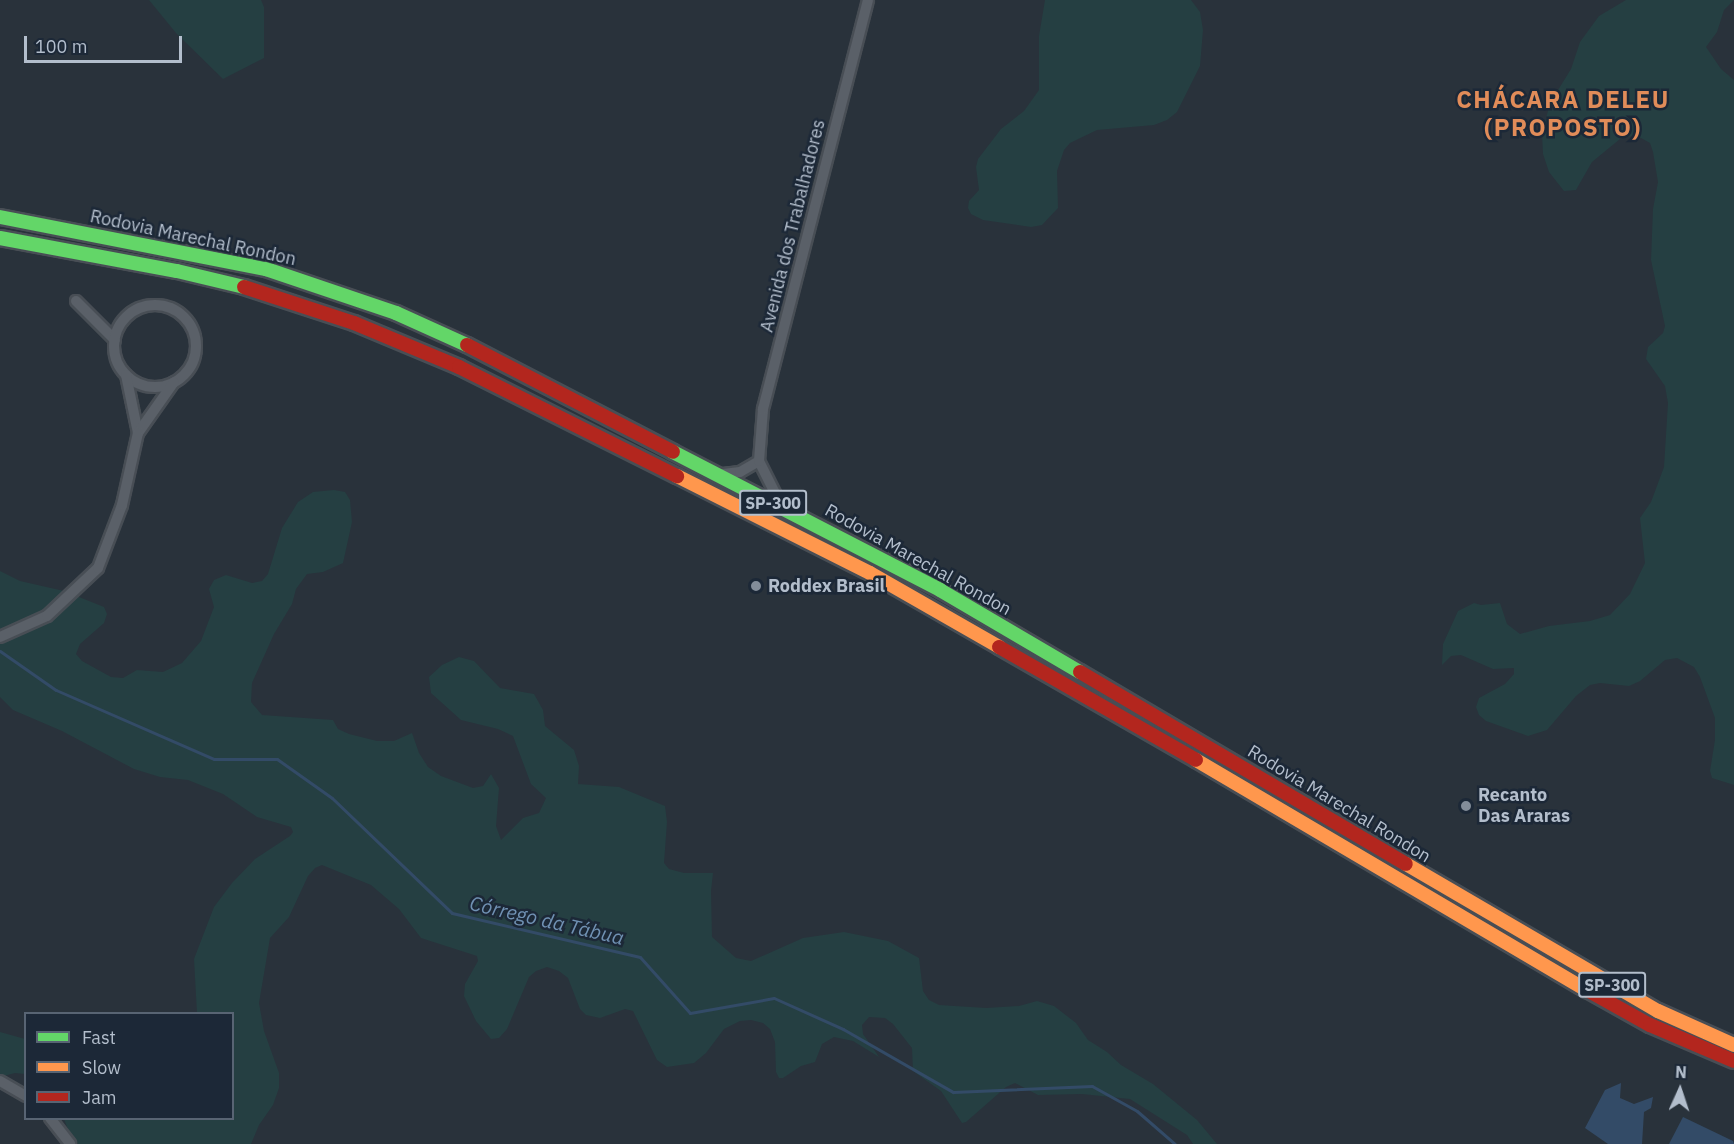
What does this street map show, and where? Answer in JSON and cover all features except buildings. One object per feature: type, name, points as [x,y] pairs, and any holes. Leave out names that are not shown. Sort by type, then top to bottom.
[{"type":"highway","name":"Rodovia Marechal Rondon","points":[[0,217],[266,269],[338,291],[396,313],[459,341],[940,590],[1167,722],[1476,907],[1658,1011],[1734,1045]]},
{"type":"highway","name":"Rodovia Marechal Rondon","points":[[0,238],[177,272],[256,290],[313,308],[449,363],[870,573],[1158,738],[1584,989],[1650,1024],[1734,1061]]},
{"type":"street","name":"Avenida dos Trabalhadores","points":[[759,462],[763,410],[868,0]]},
{"type":"street","points":[[76,301],[115,340]]},
{"type":"street","points":[[126,375],[148,386],[161,387],[186,374],[193,362],[196,348],[191,328],[177,312],[164,306],[150,306],[136,310],[126,318],[115,340],[115,352],[126,375],[138,433]]},
{"type":"street","points":[[0,637],[47,616],[98,568],[122,505],[138,433],[174,382]]},
{"type":"street","points":[[716,474],[740,472],[759,462],[783,507]]},
{"type":"street","points":[[0,1081],[24,1094]]},
{"type":"street","points":[[51,1120],[70,1144]]},
{"type":"green space","points":[[149,0],[261,0],[264,7],[264,58],[223,79],[176,33]]},
{"type":"green space","points":[[1045,0],[1191,0],[1200,12],[1203,30],[1200,66],[1177,112],[1167,120],[1154,125],[1097,130],[1070,143],[1064,150],[1057,171],[1058,208],[1042,225],[1031,227],[983,220],[971,214],[968,208],[969,201],[979,190],[976,167],[978,159],[1001,129],[1024,111],[1039,90],[1039,36]]},
{"type":"green space","points":[[1626,0],[1734,0],[1724,10],[1717,32],[1706,47],[1721,69],[1734,80],[1734,785],[1712,778],[1710,771],[1715,740],[1715,718],[1694,667],[1677,658],[1665,660],[1640,681],[1629,686],[1600,683],[1590,685],[1576,696],[1547,730],[1528,736],[1486,721],[1479,715],[1476,707],[1479,698],[1505,684],[1514,674],[1514,668],[1493,669],[1461,655],[1451,656],[1442,665],[1443,644],[1458,611],[1474,603],[1481,605],[1500,603],[1507,624],[1520,634],[1549,626],[1590,621],[1610,615],[1630,594],[1645,563],[1640,518],[1651,502],[1664,467],[1668,403],[1665,386],[1646,359],[1648,347],[1663,333],[1665,326],[1651,260],[1653,209],[1658,182],[1653,152],[1650,143],[1641,138],[1633,136],[1620,139],[1592,162],[1576,190],[1564,191],[1549,172],[1543,154],[1542,134],[1550,103],[1571,69],[1580,42],[1599,16]]},
{"type":"green space","points":[[334,490],[345,492],[350,500],[352,522],[343,563],[323,572],[307,574],[296,589],[292,604],[274,634],[252,683],[251,702],[262,715],[333,720],[338,729],[377,741],[394,741],[412,733],[419,753],[428,767],[441,776],[473,788],[483,786],[491,774],[499,788],[496,826],[501,840],[523,818],[539,813],[546,798],[531,784],[513,736],[498,729],[461,720],[431,693],[429,677],[442,665],[459,657],[474,661],[500,688],[534,694],[543,710],[545,726],[574,750],[579,766],[578,784],[619,787],[665,806],[667,822],[664,863],[669,869],[684,873],[713,873],[712,937],[736,958],[751,961],[803,938],[844,932],[888,941],[919,958],[923,991],[929,1000],[939,1005],[986,1008],[1019,1006],[1037,1001],[1054,1006],[1076,1023],[1088,1040],[1107,1052],[1121,1065],[1153,1084],[1197,1120],[1217,1144],[1193,1144],[1187,1135],[1130,1099],[1082,1094],[1038,1095],[1015,1083],[1006,1087],[962,1123],[941,1091],[913,1071],[912,1048],[893,1024],[885,1018],[869,1017],[862,1025],[863,1034],[879,1057],[853,1041],[834,1037],[822,1044],[815,1062],[801,1066],[783,1078],[779,1078],[776,1072],[775,1042],[770,1029],[763,1023],[751,1020],[740,1021],[724,1029],[706,1053],[694,1063],[667,1067],[657,1060],[633,1011],[625,1009],[600,1018],[586,1015],[580,1009],[568,978],[559,971],[547,967],[536,971],[529,977],[507,1029],[499,1038],[491,1039],[476,1021],[464,996],[465,984],[478,961],[477,956],[421,938],[399,909],[371,885],[322,865],[315,868],[308,876],[289,917],[270,938],[259,1003],[264,1031],[279,1073],[279,1088],[273,1105],[259,1125],[251,1144],[78,1144],[71,1137],[64,1120],[234,1120],[234,1012],[197,1012],[194,959],[214,907],[232,883],[255,859],[293,832],[291,827],[257,817],[223,794],[188,780],[160,777],[134,769],[62,731],[13,710],[0,697],[0,571],[20,581],[64,591],[104,607],[107,614],[104,623],[80,644],[76,654],[82,661],[111,677],[123,678],[137,670],[163,672],[182,663],[201,641],[214,607],[209,589],[214,580],[226,575],[252,583],[262,581],[268,574],[282,528],[298,502],[313,492]]},
{"type":"green space","points":[[0,1032],[24,1039],[24,1074],[15,1073],[0,1077]]},
{"type":"water","points":[[1621,1083],[1620,1098],[1634,1104],[1653,1097],[1651,1108],[1644,1112],[1642,1144],[1608,1144],[1585,1128],[1605,1090]]},
{"type":"water","points":[[1683,1117],[1733,1141],[1734,1144],[1669,1144]]},
{"type":"waterway","name":"Córrego da Tábua","points":[[0,651],[56,690],[214,759],[277,759],[332,798],[452,913],[640,957],[690,1013],[774,998],[843,1029],[953,1092],[1092,1086],[1137,1111],[1175,1144]]},
{"type":"traffic: fast","points":[[0,217],[266,269],[396,313],[467,345]]},
{"type":"traffic: fast","points":[[0,238],[177,271],[244,287]]},
{"type":"traffic: fast","points":[[673,452],[940,590],[1080,672]]},
{"type":"traffic: slow","points":[[677,476],[870,573],[999,647]]},
{"type":"traffic: slow","points":[[1196,760],[1587,990]]},
{"type":"traffic: slow","points":[[1406,864],[1658,1011],[1734,1045]]},
{"type":"traffic: jam","points":[[244,287],[354,323],[459,367],[677,476]]},
{"type":"traffic: jam","points":[[467,345],[673,452]]},
{"type":"traffic: jam","points":[[999,647],[1196,760]]},
{"type":"traffic: jam","points":[[1080,672],[1406,864]]},
{"type":"traffic: jam","points":[[1587,990],[1650,1025],[1734,1061]]},
{"type":"place","name":"Roddex Brasil","points":[[756,586]]},
{"type":"place","name":"Recanto Das Araras","points":[[1466,806]]},
{"type":"district","name":"CHÁCARA DELEU (PROPOSTO)","points":[[1563,114]]}]
